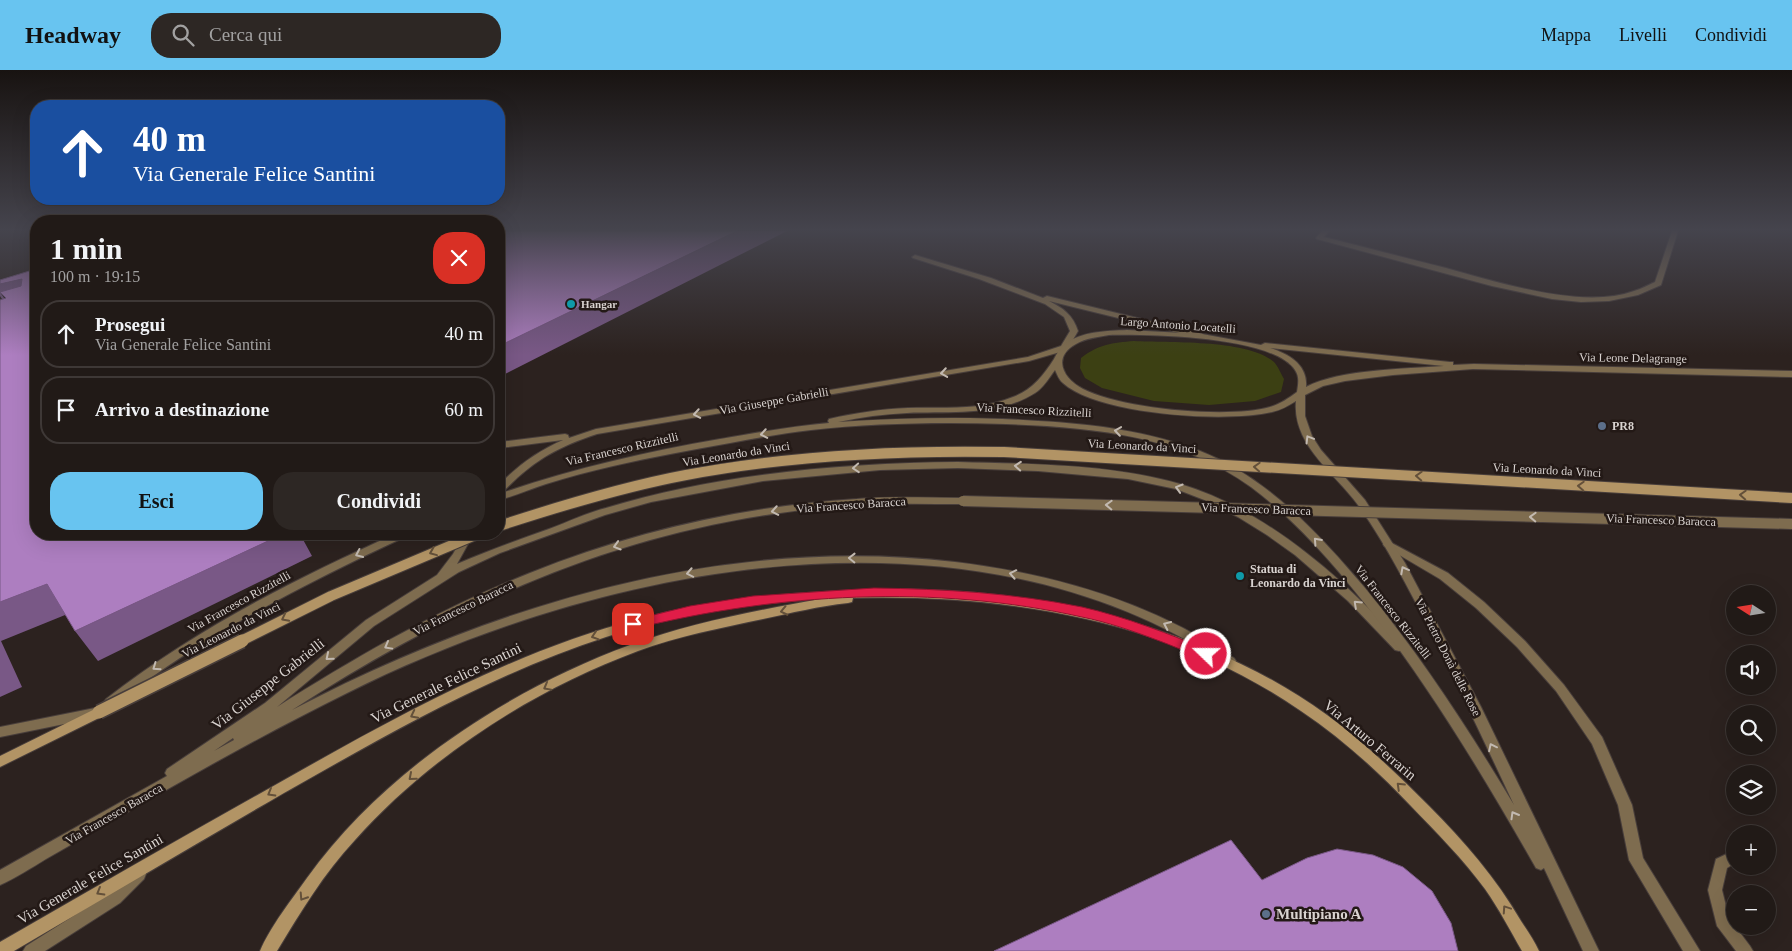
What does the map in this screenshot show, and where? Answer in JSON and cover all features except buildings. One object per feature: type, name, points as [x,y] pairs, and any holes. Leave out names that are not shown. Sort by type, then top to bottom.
[{"type":"main road","name":"Via Leonardo da Vinci","points":[[505,524],[601,494],[687,475],[814,456],[922,450],[1004,452],[1792,498]]},
{"type":"main road","name":"Via Leonardo da Vinci","points":[[0,762],[331,596],[464,540]]},
{"type":"main road","name":"Via Generale Felice Santini","points":[[0,951],[378,733],[471,687],[572,644],[633,624],[722,604],[840,594],[892,592],[954,594]]},
{"type":"main road","name":"Via Arturo Ferrarin","points":[[954,594],[1000,598],[1057,607],[1107,619],[1160,636],[1222,660],[1285,694],[1359,748],[1382,768],[1441,828],[1485,878],[1509,913],[1531,951]]},
{"type":"main road","points":[[268,951],[319,872],[350,835],[385,801],[419,772],[487,723],[561,680],[635,648],[728,622],[838,600],[896,595],[954,594]]},
{"type":"street","points":[[961,272],[1040,297],[1206,338]]},
{"type":"street","points":[[1451,272],[1536,294],[1580,299],[1619,297],[1634,294],[1658,283],[1661,272]]},
{"type":"street","points":[[982,279],[1055,306],[1066,314],[1071,321],[1074,331],[1059,358],[1058,368],[1061,376],[1069,384],[1083,392],[1100,398],[1152,410],[1219,415],[1256,413],[1276,409],[1292,402],[1301,394]]},
{"type":"street","name":"Largo Antonio Locatelli","points":[[1064,348],[1089,336],[1110,333],[1206,338],[1244,343],[1276,352],[1296,366],[1302,375],[1304,385],[1301,394]]},
{"type":"street","name":"Via Leone Delagrange","points":[[1244,343],[1474,366],[1792,374]]},
{"type":"street","name":"Via Giuseppe Gabrielli","points":[[505,484],[528,463],[546,450],[568,440],[596,432],[1029,359],[1064,348]]},
{"type":"street","name":"Via Francesco Rizzitelli","points":[[505,495],[568,474],[623,460],[681,449],[812,427],[950,415],[988,406],[1022,396],[1038,385],[1059,358]]},
{"type":"street","name":"Via Leone Delagrange","points":[[1301,394],[1320,384],[1357,376],[1474,366]]},
{"type":"street","name":"Via Pietro Donà delle Rose","points":[[1301,394],[1300,418],[1309,438],[1357,496],[1388,544],[1466,692],[1591,951]]},
{"type":"street","name":"Via Francesco Rizzitelli","points":[[950,415],[1130,432],[1183,447],[1230,470],[1277,503],[1313,536],[1381,616],[1427,677],[1487,770],[1582,933]]},
{"type":"street","points":[[505,444],[542,441],[596,432]]},
{"type":"street","points":[[425,589],[465,564],[609,510],[674,494],[793,473],[911,464],[989,465],[1068,470],[1143,479],[1178,487],[1206,497],[1246,517],[1278,538],[1332,581],[1375,621],[1427,677]]},
{"type":"street","name":"Via Francesco Baracca","points":[[0,878],[192,769],[307,693],[423,626],[513,584],[580,558],[644,538],[723,520],[843,503],[963,501],[1792,524]]},
{"type":"street","name":"Via Francesco Rizzitelli","points":[[99,712],[164,662],[234,618],[344,561],[390,540]]},
{"type":"street","name":"Via Giuseppe Gabrielli","points":[[69,840],[250,721],[370,623],[425,589],[440,576],[457,556],[465,540]]},
{"type":"street","points":[[1388,544],[1444,576],[1480,605],[1521,644],[1560,688],[1597,741],[1625,805],[1636,860],[1692,951]]},
{"type":"street","points":[[192,769],[308,707],[384,670],[440,645],[484,629],[570,602],[650,581],[714,569],[789,560],[841,558],[895,559],[943,563],[1042,580],[1085,592],[1132,609],[1172,627],[1285,694]]},
{"type":"street","points":[[0,732],[99,712]]},
{"type":"street","points":[[1726,862],[1722,864],[1715,890],[1722,921],[1745,951]]},
{"type":"street","points":[[31,951],[115,898],[150,863]]},
{"type":"green space","points":[[1134,341],[1187,342],[1246,349],[1274,362],[1284,379],[1281,392],[1255,401],[1209,405],[1154,401],[1102,388],[1085,378],[1080,368],[1081,358],[1106,345]]},
{"type":"place","name":"Hangar","points":[[571,304]]},
{"type":"place","name":"PR8","points":[[1602,426]]},
{"type":"place","name":"Statua di Leonardo da Vinci","points":[[1240,576]]},
{"type":"place","name":"Multipiano A","points":[[1266,914]]},
{"type":"route","points":[[633,624],[690,610],[753,600],[874,592],[954,594],[1000,598],[1083,612],[1160,636],[1206,654]]}]
